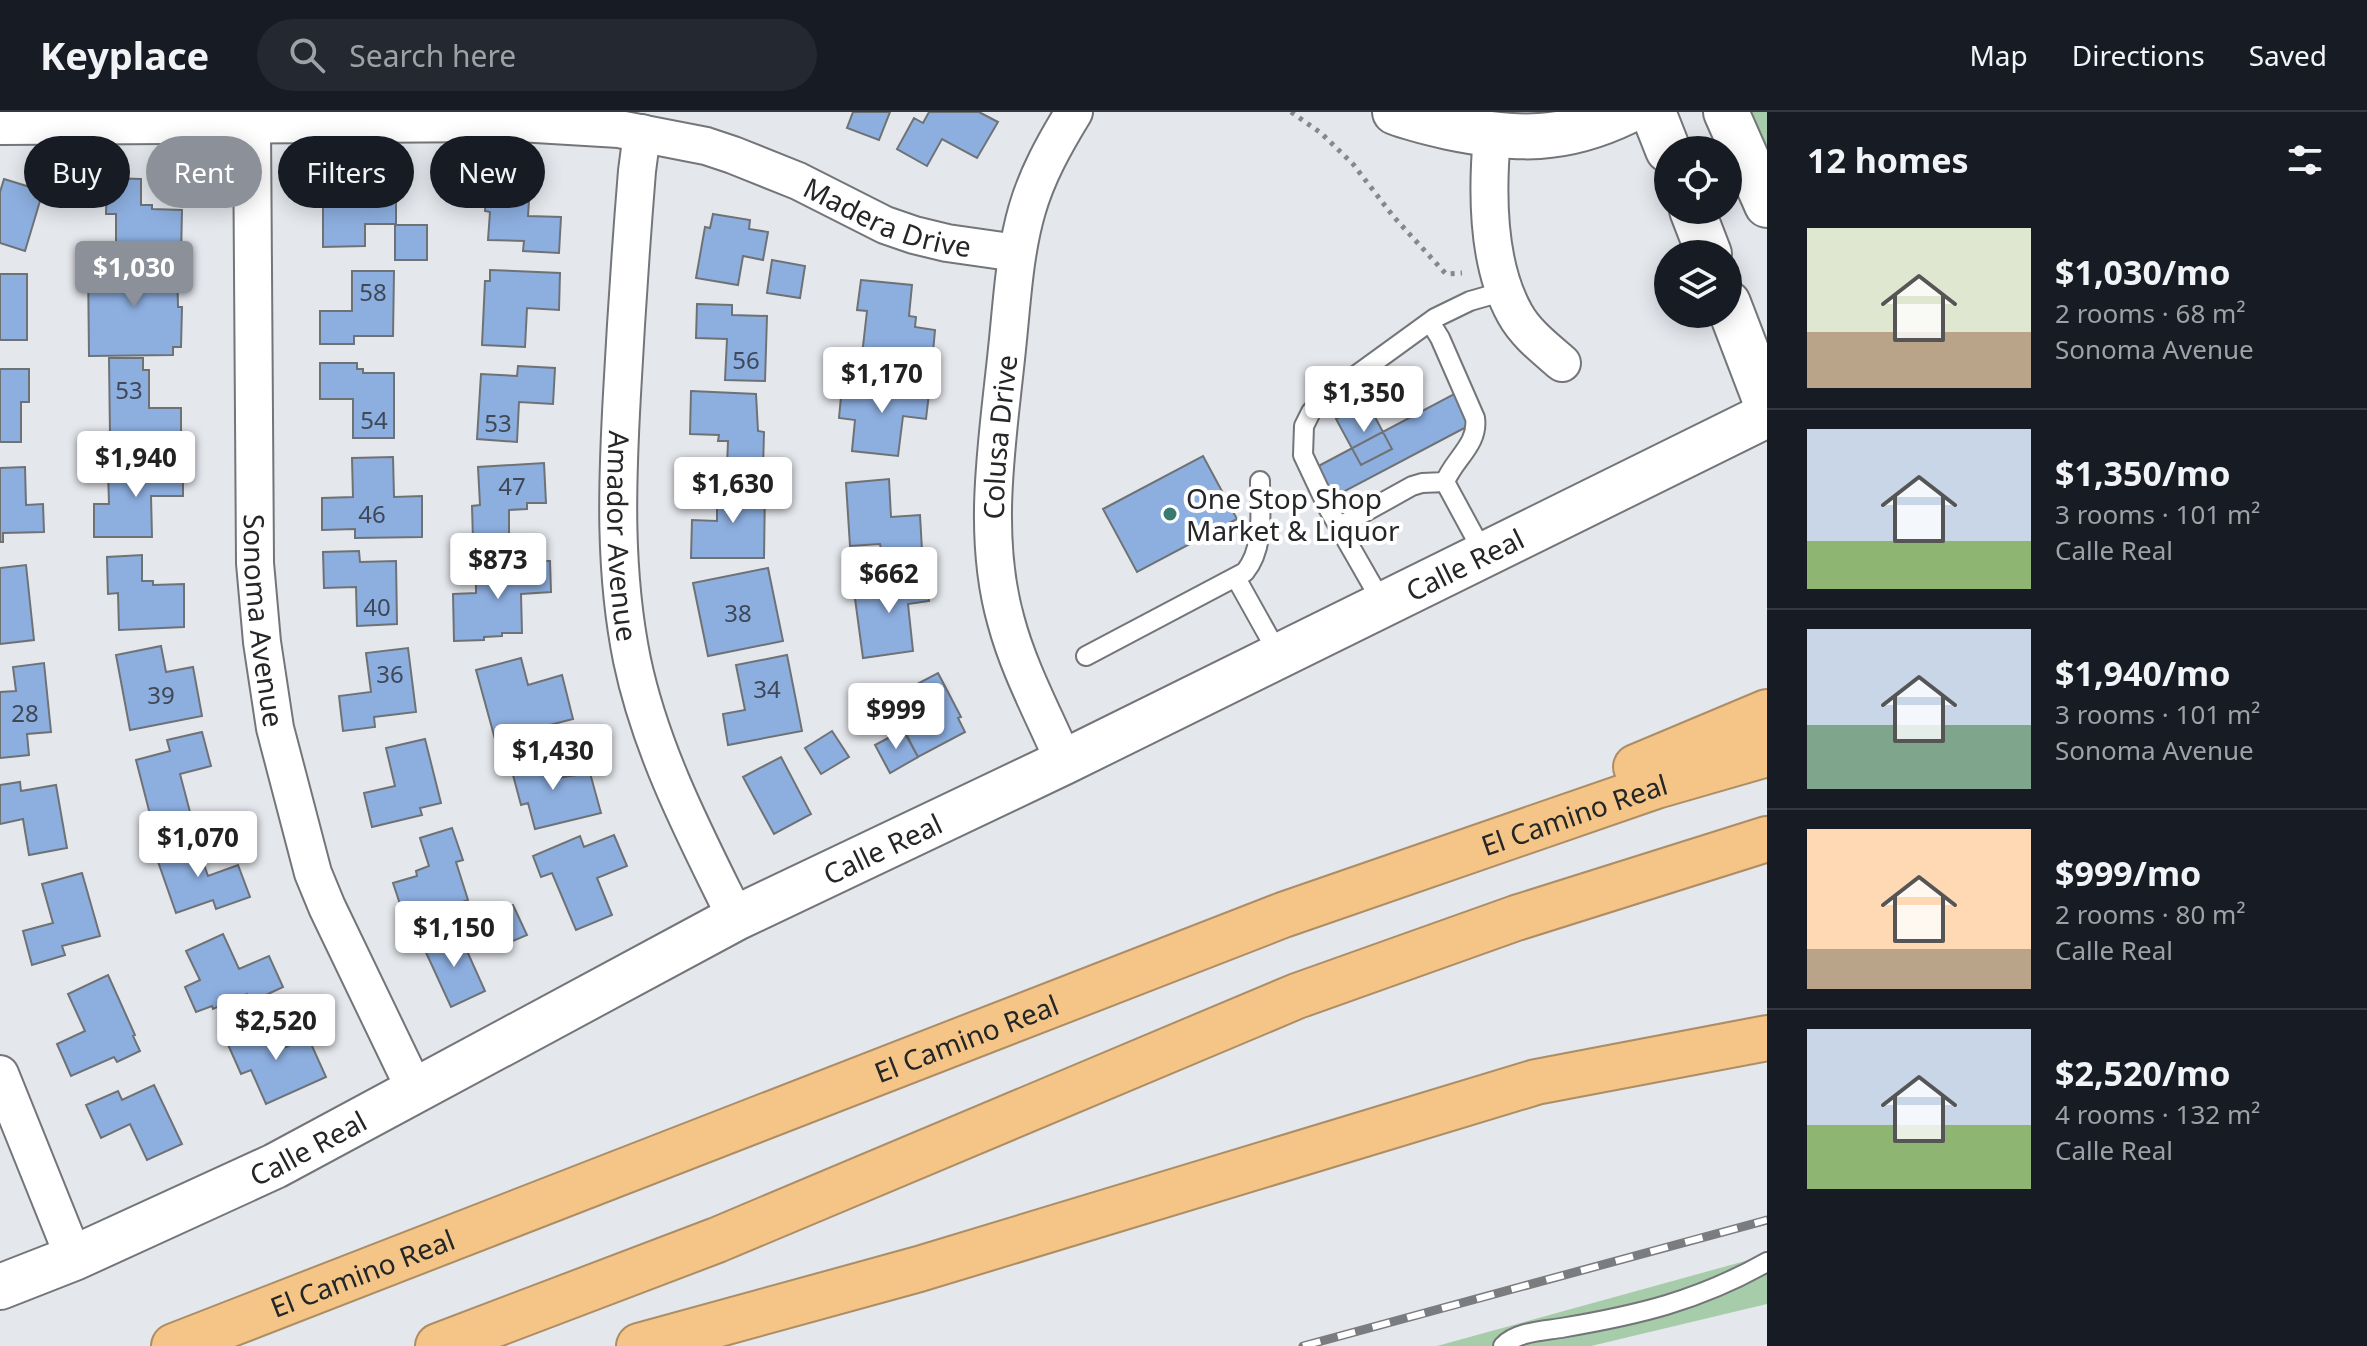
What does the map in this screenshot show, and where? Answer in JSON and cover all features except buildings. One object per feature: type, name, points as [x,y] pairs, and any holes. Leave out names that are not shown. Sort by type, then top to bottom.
[{"type":"highway","points":[[1283,915],[1767,712]]},
{"type":"highway","name":"El Camino Real","points":[[174,1346],[1283,915],[1656,786],[1767,754]]},
{"type":"highway","points":[[438,1346],[717,1240],[1297,996],[1516,918],[1767,839]]},
{"type":"highway","points":[[639,1346],[919,1269],[1536,1082],[1767,1038]]},
{"type":"street","name":"Colusa Drive","points":[[1064,762],[1005,620],[993,535],[995,457],[1017,253],[1027,209],[1050,151],[1074,112]]},
{"type":"street","points":[[1395,112],[1492,136],[1558,135],[1598,125],[1626,112]]},
{"type":"street","points":[[1653,112],[1662,136]]},
{"type":"street","points":[[1726,112],[1767,205]]},
{"type":"street","name":"Madera Drive","points":[[0,126],[519,123],[589,126],[706,146],[798,181],[885,225],[914,235],[1017,253]]},
{"type":"street","name":"Sonoma Avenue","points":[[252,125],[255,563],[263,654],[275,728],[313,873],[415,1090]]},
{"type":"street","name":"Amador Avenue","points":[[642,133],[620,437],[617,536],[620,582],[632,660],[655,741],[686,816],[736,918]]},
{"type":"street","points":[[1492,136],[1489,173],[1493,239],[1505,291],[1516,316],[1534,338],[1562,363]]},
{"type":"street","points":[[1738,328],[1767,405]]},
{"type":"street","name":"Calle Real","points":[[0,1287],[74,1258],[275,1166],[736,918],[1064,762],[1767,415]]},
{"type":"street","points":[[0,1074],[74,1258]]},
{"type":"lane","points":[[1383,604],[1309,472],[1303,455],[1304,426],[1322,400],[1430,322],[1470,301],[1505,291]]},
{"type":"lane","points":[[1430,322],[1452,365],[1477,429],[1445,482]]},
{"type":"lane","points":[[1086,656],[1245,572],[1257,552],[1260,481]]},
{"type":"lane","points":[[1340,526],[1412,486],[1445,482]]},
{"type":"lane","points":[[1445,482],[1484,554]]},
{"type":"lane","points":[[1236,578],[1279,655]]},
{"type":"lane","points":[[1503,1346],[1514,1337],[1637,1314],[1705,1294],[1767,1262]]},
{"type":"path","points":[[1291,112],[1321,133],[1353,164],[1393,216],[1446,274],[1462,273]]},
{"type":"green space","points":[[1751,112],[1767,112],[1767,147]]},
{"type":"green space","points":[[1767,1255],[1767,1304],[1591,1346],[1437,1346]]},
{"type":"railway","points":[[1303,1346],[1767,1220]]},
{"type":"place","name":"One Stop Shop Market & Liquor","points":[[1170,514]]}]
